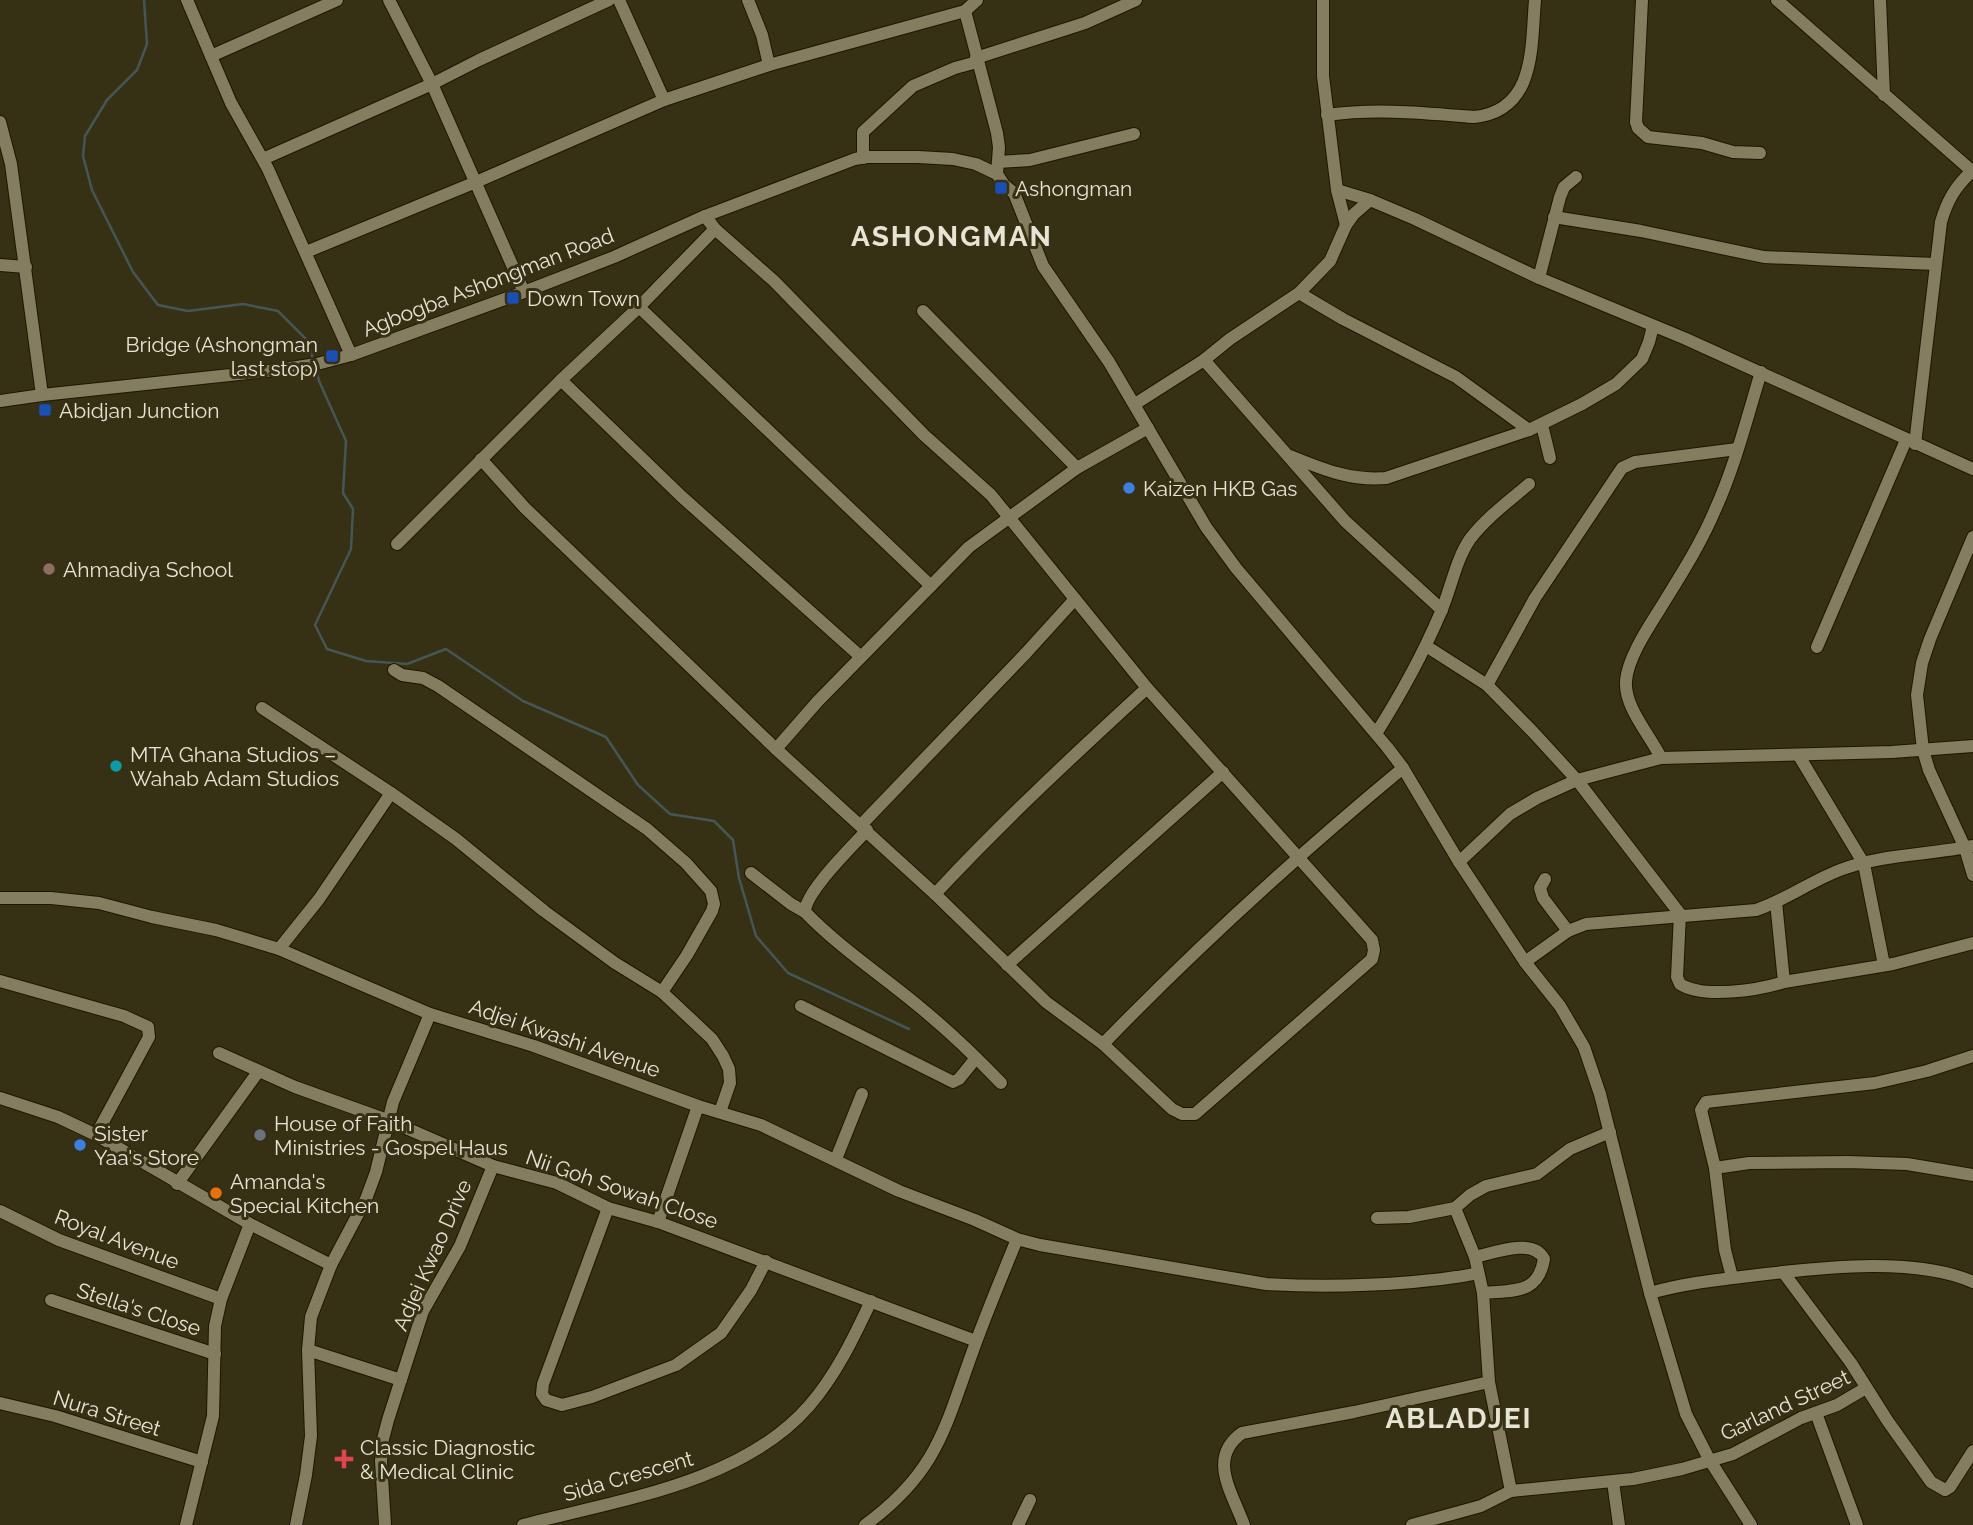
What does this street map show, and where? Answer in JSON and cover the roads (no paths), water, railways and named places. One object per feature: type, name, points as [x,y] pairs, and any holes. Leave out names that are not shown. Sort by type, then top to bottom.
[{"type":"street","points":[[187,0],[231,103],[263,159],[351,355]]},
{"type":"street","points":[[211,56],[337,0]]},
{"type":"street","points":[[389,0],[432,84],[524,292]]},
{"type":"street","points":[[263,159],[432,84],[609,0]]},
{"type":"street","points":[[619,0],[664,100]]},
{"type":"street","points":[[748,0],[762,35],[769,65]]},
{"type":"street","points":[[306,252],[664,100],[769,65],[965,11],[977,0]]},
{"type":"street","points":[[863,158],[863,132],[913,86],[976,60],[1085,23],[1136,0]]},
{"type":"street","points":[[1323,0],[1323,76],[1337,190],[1346,225]]},
{"type":"street","points":[[1327,115],[1354,111],[1395,111],[1474,117],[1483,116],[1499,108],[1516,97],[1526,80],[1535,0]]},
{"type":"street","points":[[1642,0],[1637,68],[1638,128],[1648,137],[1702,143],[1733,152],[1760,153]]},
{"type":"street","points":[[1777,0],[1972,172],[1956,187],[1946,206],[1935,264],[1911,442],[1817,647]]},
{"type":"street","points":[[1880,0],[1884,96]]},
{"type":"street","points":[[965,11],[997,133],[997,168],[1004,185],[1014,193],[1043,266],[1083,322],[1135,404],[1206,527],[1236,568],[1377,732],[1403,768],[1459,862],[1525,962],[1560,1006],[1584,1047],[1598,1085],[1650,1293],[1685,1414],[1709,1460],[1751,1525]]},
{"type":"street","points":[[0,122],[26,267],[42,395]]},
{"type":"street","points":[[997,168],[1134,134]]},
{"type":"street","name":"Agbogba Ashongman Road","points":[[0,401],[277,370],[351,355],[524,292],[614,257],[705,216],[863,158],[953,159],[997,168]]},
{"type":"street","points":[[1539,278],[1564,187],[1576,177]]},
{"type":"street","points":[[1337,190],[1370,200],[1539,278],[1761,372],[1973,469]]},
{"type":"street","points":[[1135,404],[1204,360],[1230,339],[1299,293],[1329,261],[1346,225],[1370,200]]},
{"type":"street","points":[[481,459],[525,508],[776,750],[935,894],[1046,1002],[1103,1044],[1172,1109],[1182,1114],[1195,1114],[1372,959],[1372,940],[1147,688],[991,495],[924,435],[774,281],[715,229],[705,216]]},
{"type":"street","points":[[1554,216],[1764,257],[1935,264]]},
{"type":"street","points":[[397,544],[715,229]]},
{"type":"street","points":[[0,265],[26,267]]},
{"type":"street","points":[[1299,293],[1455,377],[1529,430]]},
{"type":"street","points":[[639,307],[931,586]]},
{"type":"street","points":[[923,311],[1077,468]]},
{"type":"street","points":[[1290,456],[1334,474],[1363,479],[1386,478],[1529,430],[1616,384],[1642,359],[1653,326]]},
{"type":"street","points":[[1204,360],[1345,522],[1442,610]]},
{"type":"street","points":[[1661,758],[1634,710],[1626,682],[1628,674],[1638,648],[1696,550],[1715,510],[1761,372]]},
{"type":"street","points":[[561,380],[681,496],[861,657]]},
{"type":"street","points":[[1542,425],[1550,458]]},
{"type":"street","points":[[776,750],[818,701],[969,547],[1077,468],[1147,428]]},
{"type":"street","points":[[1487,685],[1535,598],[1622,468],[1635,462],[1737,449]]},
{"type":"street","points":[[1377,732],[1426,646],[1462,554],[1482,526],[1529,484]]},
{"type":"street","points":[[1973,537],[1941,610],[1922,663],[1917,695],[1923,750],[1929,770],[1969,847],[1973,875]]},
{"type":"street","points":[[805,912],[805,905],[814,891],[864,828],[1074,599]]},
{"type":"street","points":[[1426,646],[1487,685],[1577,780],[1680,914],[1677,977],[1680,984],[1695,990],[1762,989],[1784,982],[1884,965],[1973,943]]},
{"type":"street","points":[[394,670],[402,675],[424,678],[438,686],[615,806],[686,863],[712,891],[712,911],[662,992]]},
{"type":"street","points":[[935,894],[1037,789],[1147,688]]},
{"type":"street","points":[[262,708],[456,839],[498,875],[615,963],[662,992],[712,1039],[723,1056],[729,1069],[730,1083],[720,1112]]},
{"type":"street","points":[[1459,862],[1510,814],[1537,798],[1577,780],[1661,758],[1799,756],[1973,746]]},
{"type":"street","points":[[1799,756],[1864,864],[1884,965]]},
{"type":"street","points":[[1103,1044],[1203,944],[1403,768]]},
{"type":"street","points":[[1007,965],[1223,772]]},
{"type":"street","points":[[279,949],[318,899],[391,793]]},
{"type":"street","points":[[1525,962],[1568,931],[1586,924],[1680,914],[1740,912],[1776,902],[1839,870],[1900,856],[1969,847]]},
{"type":"street","points":[[751,873],[805,912],[843,948],[920,1008],[972,1063],[1001,1083]]},
{"type":"street","points":[[1545,879],[1540,888],[1543,898],[1568,931]]},
{"type":"street","name":"Adjei Kwashi Avenue","points":[[0,898],[51,898],[99,903],[216,930],[279,949],[430,1014],[534,1046],[698,1106],[761,1125],[899,1191],[986,1224],[1017,1239],[1266,1283],[1395,1283],[1478,1273]]},
{"type":"street","points":[[1776,902],[1784,982]]},
{"type":"street","points":[[0,982],[124,1016],[148,1027],[149,1037],[96,1135]]},
{"type":"street","points":[[802,1006],[953,1082],[959,1079],[972,1063]]},
{"type":"street","points":[[296,1525],[311,1436],[311,1317],[331,1265],[366,1199],[376,1172],[397,1091],[430,1014]]},
{"type":"street","name":"Nii Goh Sowah Close","points":[[219,1053],[258,1072],[390,1121],[493,1166],[557,1183],[608,1208],[658,1222],[766,1261],[976,1341]]},
{"type":"street","points":[[1732,1277],[1715,1168],[1701,1111],[1706,1102],[1875,1083],[1927,1071],[1973,1056]]},
{"type":"street","points":[[177,1184],[258,1072]]},
{"type":"street","points":[[836,1160],[862,1094]]},
{"type":"street","points":[[0,1098],[58,1116],[96,1135],[177,1184],[331,1265]]},
{"type":"street","points":[[658,1222],[698,1106]]},
{"type":"street","points":[[1377,1219],[1409,1217],[1455,1208],[1486,1186],[1537,1174],[1570,1149],[1610,1132]]},
{"type":"street","points":[[1715,1168],[1749,1163],[1847,1161],[1907,1164],[1973,1175]]},
{"type":"street","name":"Adjei Kwao Drive","points":[[385,1525],[381,1461],[383,1439],[424,1311],[460,1246],[493,1166]]},
{"type":"street","points":[[608,1208],[543,1384],[542,1394],[546,1400],[562,1405],[582,1400],[677,1365],[721,1333],[751,1290],[766,1261]]},
{"type":"street","points":[[1455,1208],[1475,1257],[1483,1293],[1489,1382],[1511,1491]]},
{"type":"street","name":"Royal Avenue","points":[[0,1211],[72,1245],[221,1299]]},
{"type":"street","points":[[186,1525],[213,1416],[215,1326],[221,1299],[250,1224]]},
{"type":"street","points":[[864,1525],[902,1496],[939,1445],[976,1341],[1017,1239]]},
{"type":"street","points":[[1475,1257],[1527,1247],[1539,1251],[1544,1259],[1542,1275],[1532,1284],[1520,1290],[1483,1293]]},
{"type":"street","points":[[1650,1293],[1685,1283],[1851,1267],[1890,1267],[1943,1274],[1973,1282]]},
{"type":"street","points":[[1783,1272],[1851,1363],[1866,1388]]},
{"type":"street","name":"Stella's Close","points":[[51,1300],[215,1354]]},
{"type":"street","name":"Sida Crescent","points":[[523,1525],[692,1481],[775,1437],[809,1406],[821,1391],[871,1301]]},
{"type":"street","points":[[309,1350],[401,1380]]},
{"type":"street","points":[[1244,1525],[1223,1468],[1224,1454],[1231,1441],[1242,1433],[1489,1382]]},
{"type":"street","name":"Garland Street","points":[[1412,1525],[1481,1506],[1511,1491],[1584,1482],[1613,1482],[1682,1469],[1746,1448],[1801,1418],[1837,1405],[1866,1388],[1931,1482],[1941,1489],[1950,1487],[1973,1451]]},
{"type":"street","name":"Nura Street","points":[[0,1404],[55,1416],[202,1462]]},
{"type":"street","points":[[1816,1413],[1857,1525]]},
{"type":"street","points":[[1613,1482],[1619,1525]]},
{"type":"street","points":[[1018,1525],[1030,1500]]},
{"type":"waterway","points":[[144,0],[147,44],[137,70],[107,100],[85,136],[83,156],[92,190],[133,272],[158,305],[188,311],[243,304],[278,311],[308,341],[313,359]]},
{"type":"waterway","points":[[316,369],[346,441],[343,493],[353,509],[351,549],[315,625],[327,649],[366,661],[407,664],[446,649],[523,701],[606,737],[638,785],[670,814],[714,821],[733,840],[739,878],[756,936],[788,973],[909,1029]]},
{"type":"place","name":"Ashongman","points":[[1001,188]]},
{"type":"place","name":"Down Town","points":[[513,298]]},
{"type":"place","name":"Bridge (Ashongman last stop)","points":[[332,356]]},
{"type":"place","name":"Abidjan Junction","points":[[45,410]]},
{"type":"place","name":"Kaizen HKB Gas","points":[[1129,488]]},
{"type":"place","name":"Ahmadiya School","points":[[49,569]]},
{"type":"place","name":"MTA Ghana Studios – Wahab Adam Studios","points":[[116,766]]},
{"type":"place","name":"House of Faith Ministries - Gospel Haus","points":[[260,1135]]},
{"type":"place","name":"Sister Yaa's Store","points":[[80,1145]]},
{"type":"place","name":"Amanda's Special Kitchen","points":[[216,1193]]},
{"type":"place","name":"Classic Diagnostic & Medical Clinic","points":[[344,1459]]},
{"type":"district","name":"ASHONGMAN","points":[[952,236]]},
{"type":"district","name":"ABLADJEI","points":[[1459,1418]]}]
